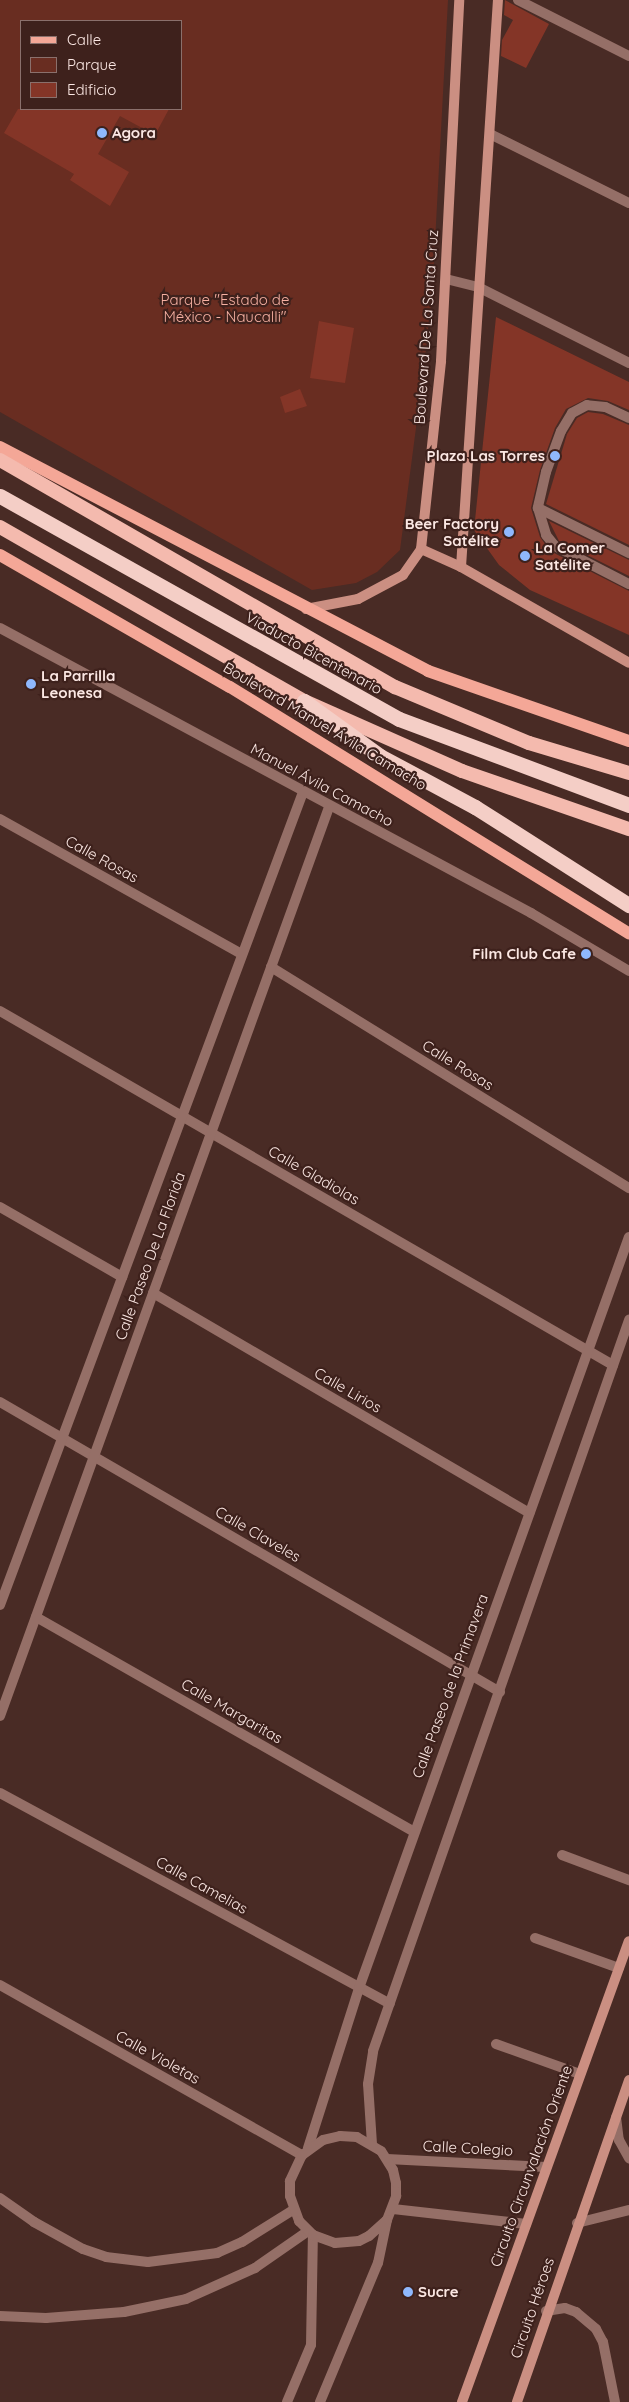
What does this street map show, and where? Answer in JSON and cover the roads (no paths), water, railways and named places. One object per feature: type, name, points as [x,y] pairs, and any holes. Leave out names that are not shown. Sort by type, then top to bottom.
[{"type":"highway","points":[[0,460],[395,687],[529,744],[629,774]]},
{"type":"highway","name":"Viaducto Bicentenario","points":[[0,496],[399,719],[629,805]]},
{"type":"highway","name":"Boulevard Manuel Ávila Camacho","points":[[0,527],[304,701],[462,771],[629,829]]},
{"type":"highway","points":[[304,701],[380,756],[475,807],[629,905]]},
{"type":"main road","name":"Boulevard De La Santa Cruz","points":[[305,609],[358,599],[403,575],[421,549],[441,361],[459,0]]},
{"type":"main road","points":[[461,567],[498,0]]},
{"type":"main road","points":[[0,447],[305,609],[428,671],[629,741]]},
{"type":"main road","points":[[421,549],[461,567],[629,663]]},
{"type":"main road","name":"Boulevard Manuel Ávila Camacho","points":[[0,556],[246,696],[629,933]]},
{"type":"main road","name":"Circuito Circunvalación Oriente","points":[[462,2402],[629,1941]]},
{"type":"main road","name":"Circuito Héroes","points":[[517,2402],[546,2311],[629,2080]]},
{"type":"street","points":[[518,0],[629,56]]},
{"type":"street","points":[[490,134],[629,203]]},
{"type":"street","points":[[446,279],[478,287],[629,363]]},
{"type":"street","points":[[629,418],[606,407],[587,405],[572,413],[561,431],[546,472],[538,508],[546,535],[555,546],[629,584]]},
{"type":"street","points":[[538,508],[629,553]]},
{"type":"street","name":"Manuel Ávila Camacho","points":[[0,628],[329,807],[531,913],[629,971]]},
{"type":"street","name":"Calle Paseo De La Florida","points":[[1,1599],[303,792]]},
{"type":"street","name":"Calle Paseo De La Florida","points":[[0,1716],[329,807]]},
{"type":"street","name":"Calle Rosas","points":[[0,819],[242,954]]},
{"type":"street","name":"Calle Rosas","points":[[271,967],[629,1188]]},
{"type":"street","name":"Calle Gladiolas","points":[[0,1011],[613,1365]]},
{"type":"street","points":[[0,1207],[122,1277]]},
{"type":"street","name":"Calle Paseo de la Primavera","points":[[305,2152],[359,1988],[414,1832],[629,1237]]},
{"type":"street","name":"Calle Lirios","points":[[153,1293],[529,1513]]},
{"type":"street","points":[[372,2144],[368,2084],[373,2051],[629,1320]]},
{"type":"street","name":"Calle Claveles","points":[[0,1402],[500,1692]]},
{"type":"street","name":"Calle Margaritas","points":[[36,1617],[414,1832]]},
{"type":"street","name":"Calle Camelias","points":[[0,1793],[390,2004]]},
{"type":"street","points":[[562,1855],[629,1880]]},
{"type":"street","points":[[535,1938],[619,1968]]},
{"type":"street","name":"Calle Violetas","points":[[0,1985],[305,2152]]},
{"type":"street","points":[[496,2044],[580,2074]]},
{"type":"street","points":[[616,2117],[619,2140],[629,2158]]},
{"type":"street","points":[[320,2402],[378,2263],[387,2220],[393,2209],[396,2183],[387,2159],[372,2144],[357,2137],[340,2136],[323,2140],[305,2152],[290,2181],[293,2210],[311,2232],[335,2243],[359,2241],[369,2236],[387,2220]]},
{"type":"street","name":"Calle Colegio","points":[[387,2159],[546,2167]]},
{"type":"street","points":[[0,2198],[34,2222],[83,2249],[106,2257],[148,2262],[217,2254],[242,2242],[293,2210]]},
{"type":"street","points":[[393,2209],[526,2224]]},
{"type":"street","points":[[577,2223],[629,2210]]},
{"type":"street","points":[[0,2316],[46,2318],[124,2312],[186,2298],[255,2268],[311,2232]]},
{"type":"street","points":[[288,2402],[310,2345],[311,2232]]},
{"type":"street","points":[[546,2311],[565,2308],[576,2312],[596,2329],[603,2342],[615,2402]]},
{"type":"place","name":"Agora","points":[[102,133]]},
{"type":"place","name":"Plaza Las Torres","points":[[555,456]]},
{"type":"place","name":"Beer Factory Satélite","points":[[509,532]]},
{"type":"place","name":"La Comer Satélite","points":[[525,556]]},
{"type":"place","name":"La Parrilla Leonesa","points":[[31,684]]},
{"type":"place","name":"Film Club Cafe","points":[[586,954]]},
{"type":"place","name":"Sucre","points":[[408,2292]]},
{"type":"park label","name":"Parque \"Estado de México - Naucalli\"","points":[[225,308]]}]
